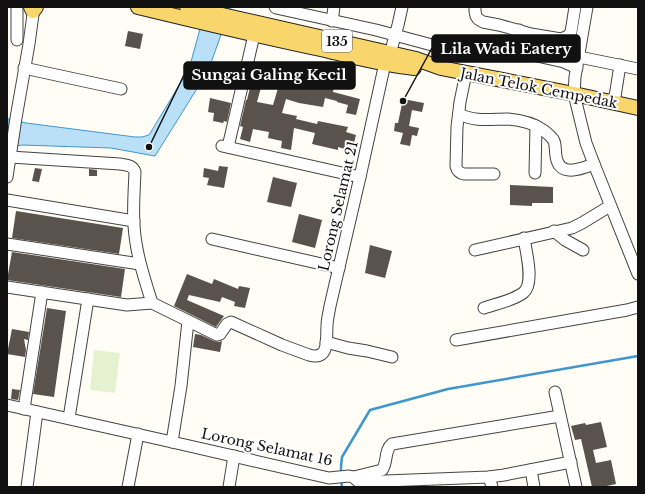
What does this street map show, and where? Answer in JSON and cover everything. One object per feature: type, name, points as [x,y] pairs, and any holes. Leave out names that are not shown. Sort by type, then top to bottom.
[{"type":"main road","name":"Jalan Telok Cempedak","points":[[138,7],[200,16],[388,59],[413,68],[441,68],[638,108]]},
{"type":"main road","name":"Jalan Telok Cempedak","points":[[188,7],[200,16]]},
{"type":"main road","name":"Jalan Telok Cempedak","points":[[230,23],[254,35],[388,59]]},
{"type":"street","points":[[17,7],[12,42],[28,44]]},
{"type":"street","points":[[275,7],[395,35],[447,49]]},
{"type":"street","points":[[332,21],[334,7]]},
{"type":"street","name":"Lorong Selamat 21","points":[[188,321],[217,335],[220,334],[226,324],[231,322],[282,345],[309,355],[318,356],[322,354],[326,348],[327,319],[388,59],[402,7]]},
{"type":"street","points":[[475,7],[474,11],[476,16],[483,22],[556,39],[564,38],[571,32],[575,7]]},
{"type":"street","points":[[587,7],[574,94],[586,143],[638,274]]},
{"type":"street","points":[[7,177],[9,155],[34,8]]},
{"type":"street","points":[[519,30],[521,44],[528,53],[564,62],[577,68]]},
{"type":"street","points":[[254,35],[225,147],[360,177]]},
{"type":"street","points":[[579,57],[638,69]]},
{"type":"street","points":[[614,103],[620,65]]},
{"type":"street","points":[[24,68],[121,89]]},
{"type":"street","points":[[466,73],[460,102],[456,145],[457,170],[464,174],[494,174]]},
{"type":"street","points":[[459,114],[477,120],[508,119],[527,122],[543,130],[554,140],[556,157],[562,168],[574,171],[594,164]]},
{"type":"street","points":[[535,173],[536,126]]},
{"type":"street","points":[[9,155],[126,164],[134,168],[134,221],[136,243],[143,276],[152,303]]},
{"type":"street","points":[[7,200],[134,221]]},
{"type":"street","points":[[475,250],[572,228],[610,206]]},
{"type":"street","points":[[554,231],[564,240],[583,250]]},
{"type":"street","points":[[484,308],[514,298],[524,292],[528,285],[530,277],[524,238]]},
{"type":"street","points":[[212,239],[339,268]]},
{"type":"street","points":[[7,244],[140,264]]},
{"type":"street","points":[[7,286],[127,305],[152,303],[188,321],[181,386],[172,442]]},
{"type":"street","points":[[24,409],[42,292]]},
{"type":"street","points":[[69,418],[88,299]]},
{"type":"street","points":[[456,340],[638,307]]},
{"type":"street","points":[[326,342],[392,358]]},
{"type":"street","points":[[555,392],[576,487]]},
{"type":"street","name":"Lorong Selamat 16","points":[[7,405],[234,456],[318,481],[329,478],[351,480],[491,482],[530,470],[571,462]]},
{"type":"street","points":[[27,487],[37,412]]},
{"type":"street","points":[[351,480],[382,470],[389,447],[392,444],[560,416]]},
{"type":"street","points":[[128,487],[138,434]]},
{"type":"street","points":[[229,487],[234,456]]},
{"type":"street","points":[[530,470],[534,487]]},
{"type":"green space","points":[[94,350],[120,353],[115,393],[90,390]]},
{"type":"water","points":[[206,7],[231,7],[208,71],[155,156],[111,148],[22,145],[7,148],[8,119],[26,123],[135,137],[149,135],[189,69]]},
{"type":"building","points":[[128,31],[143,34],[140,49],[125,46]]},
{"type":"building","points":[[285,64],[293,67],[291,74],[309,80],[310,74],[335,80],[333,92],[360,99],[356,115],[346,113],[348,105],[325,98],[323,107],[286,99],[282,113],[297,116],[296,119],[317,124],[318,121],[348,127],[346,132],[356,135],[352,151],[338,147],[338,150],[312,144],[315,133],[294,128],[291,150],[281,148],[282,141],[268,138],[269,132],[253,129],[250,142],[240,139],[243,127],[240,126],[253,71],[281,78]],"holes":[[[262,84],[278,88],[273,105],[257,102]]]},
{"type":"building","points":[[210,98],[231,103],[227,122],[224,121],[223,123],[213,121],[214,113],[208,112]]},
{"type":"building","points":[[403,99],[424,103],[422,112],[412,110],[409,126],[419,128],[417,136],[412,135],[410,146],[400,144],[403,133],[394,131],[395,123],[398,123]]},
{"type":"building","points":[[219,166],[228,167],[224,188],[207,185],[209,178],[203,177],[204,168],[218,171]]},
{"type":"building","points":[[35,168],[42,169],[39,182],[32,181]]},
{"type":"building","points":[[89,169],[97,170],[97,176],[89,176]]},
{"type":"building","points":[[273,177],[297,183],[291,207],[267,202]]},
{"type":"building","points":[[510,185],[553,187],[553,203],[532,203],[532,206],[510,205]]},
{"type":"building","points":[[16,211],[123,228],[119,254],[12,238]]},
{"type":"building","points":[[299,214],[322,220],[315,248],[292,242]]},
{"type":"building","points":[[370,245],[392,251],[385,278],[365,273]]},
{"type":"building","points":[[12,252],[125,269],[121,297],[7,280]]},
{"type":"building","points":[[187,274],[212,284],[214,279],[238,289],[239,286],[250,288],[245,308],[234,306],[235,302],[222,297],[220,302],[189,295],[187,300],[224,316],[216,327],[174,306]]},
{"type":"building","points":[[47,308],[66,311],[54,397],[33,394]]},
{"type":"building","points":[[12,329],[29,332],[28,340],[24,339],[26,350],[25,357],[7,354]]},
{"type":"building","points":[[195,334],[214,341],[222,341],[220,352],[193,347]]},
{"type":"building","points":[[12,389],[20,390],[18,400],[11,399]]},
{"type":"building","points":[[601,422],[607,447],[593,450],[596,463],[611,460],[616,484],[602,487],[592,487],[581,439],[575,440],[571,426]]},
{"type":"waterway","points":[[341,474],[342,457],[370,410],[448,389],[638,356]]},
{"type":"waterway","points":[[341,479],[342,487]]},
{"type":"place","name":"Lila Wadi Eatery","points":[[403,101]]},
{"type":"place","name":"Sungai Galing Kecil","points":[[149,147]]}]
